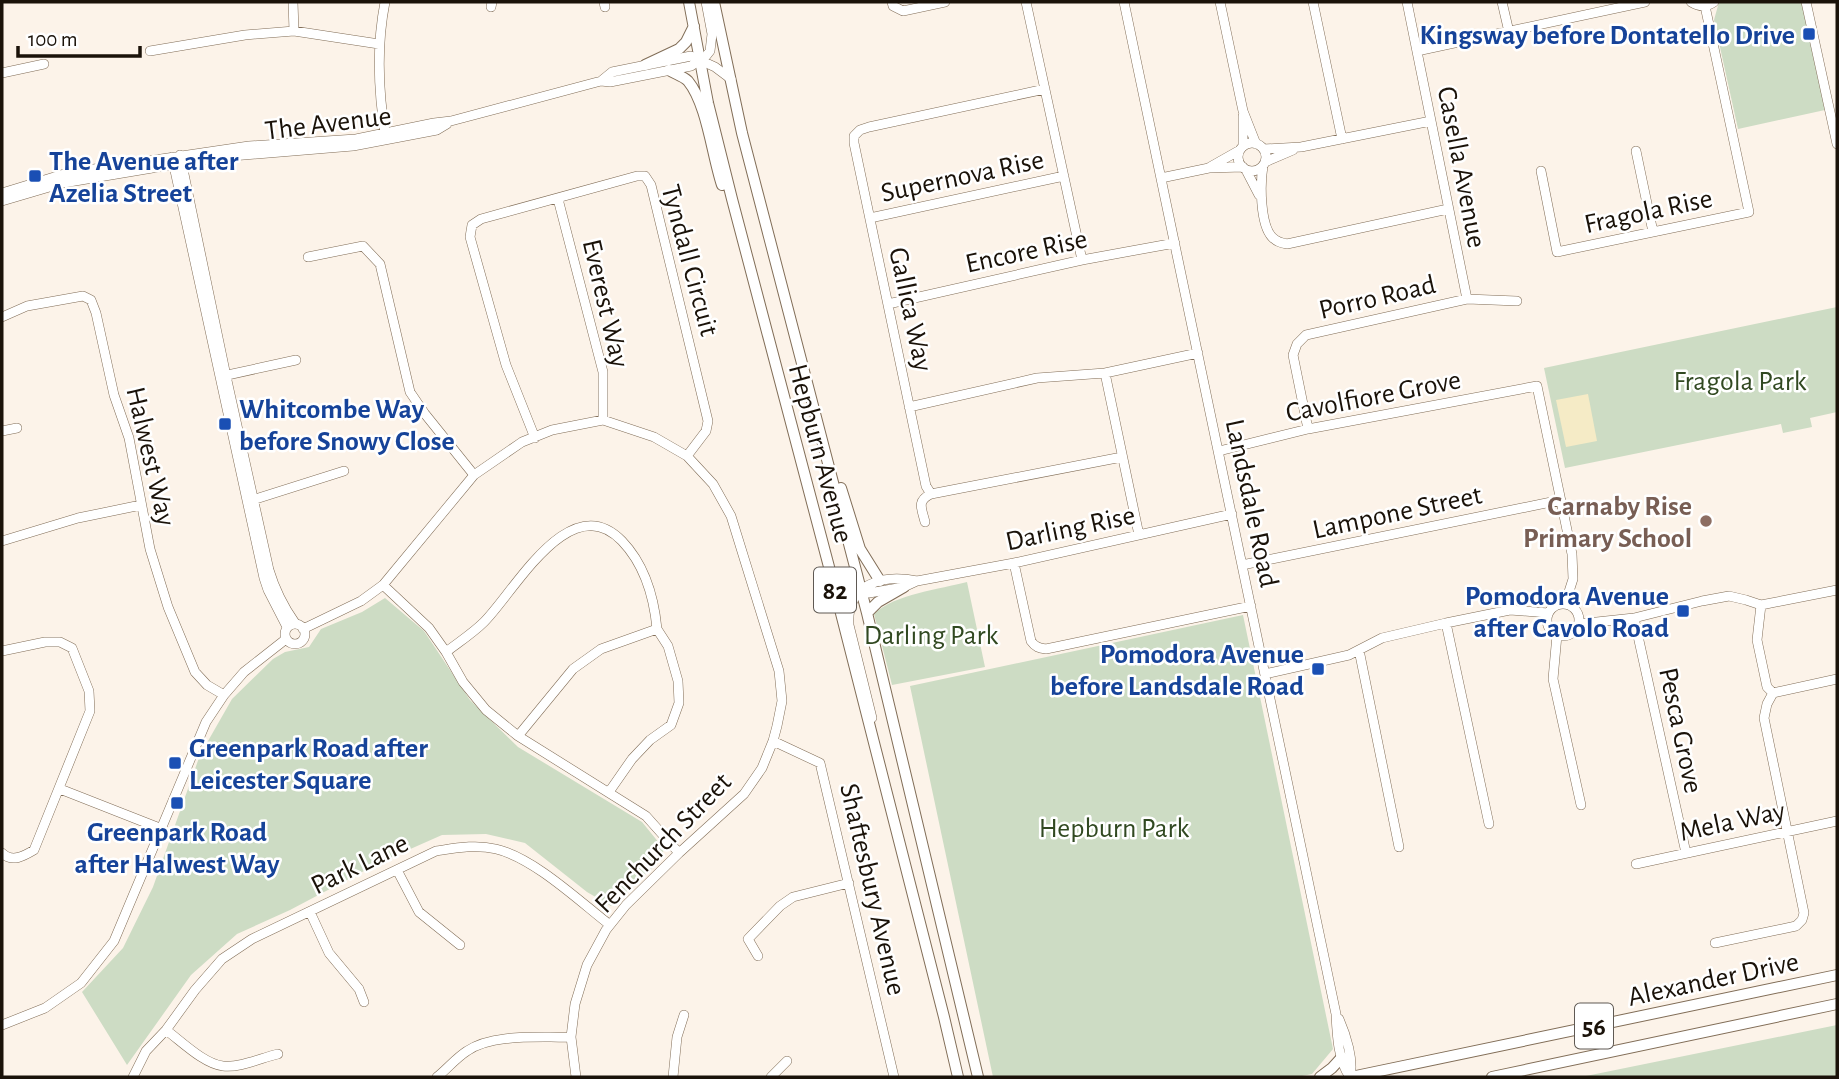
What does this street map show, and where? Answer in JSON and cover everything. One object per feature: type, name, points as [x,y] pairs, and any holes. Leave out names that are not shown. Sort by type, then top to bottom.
[{"type":"main road","name":"Hepburn Avenue","points":[[689,2],[708,103],[958,1077]]},
{"type":"main road","name":"Hepburn Avenue","points":[[714,2],[742,133],[867,613],[978,1077]]},
{"type":"main road","points":[[645,65],[679,49],[694,26]]},
{"type":"main road","points":[[669,71],[686,79],[696,94],[704,115],[715,165],[724,189],[732,198]]},
{"type":"main road","points":[[823,447],[833,463],[860,549],[880,581]]},
{"type":"main road","points":[[867,613],[878,602],[904,587]]},
{"type":"main road","name":"Alexander Drive","points":[[1350,1077],[1837,975]]},
{"type":"main road","name":"Alexander Drive","points":[[1492,1077],[1837,1004]]},
{"type":"main road","points":[[1320,1077],[1332,1069],[1342,1057]]},
{"type":"street","points":[[293,2],[294,31]]},
{"type":"street","points":[[385,2],[379,44],[379,87],[386,137]]},
{"type":"street","points":[[700,60],[706,57],[712,44],[706,2]]},
{"type":"street","points":[[893,4],[903,11],[945,2]]},
{"type":"street","points":[[1026,2],[1082,260]]},
{"type":"street","name":"Landsdale Road","points":[[1124,2],[1336,1014],[1344,1070],[1350,1077]]},
{"type":"street","points":[[1220,2],[1243,111],[1242,148],[1238,159],[1262,203]]},
{"type":"street","points":[[1314,2],[1342,139]]},
{"type":"street","name":"Casella Avenue","points":[[1407,2],[1467,299]]},
{"type":"street","points":[[1502,2],[1509,32]]},
{"type":"street","points":[[1417,51],[1645,2]]},
{"type":"street","points":[[1691,2],[1705,6],[1714,2]]},
{"type":"street","points":[[1807,2],[1835,121],[1837,144]]},
{"type":"street","name":"Fragola Rise","points":[[1541,171],[1557,252],[1749,212],[1705,6]]},
{"type":"street","points":[[150,51],[245,35],[294,31],[379,44]]},
{"type":"street","name":"The Avenue","points":[[2,193],[64,174],[177,160],[353,146],[386,137],[437,130],[452,121],[601,80],[612,72],[691,57],[700,60]]},
{"type":"street","points":[[700,60],[715,67],[730,79]]},
{"type":"street","name":"The Avenue","points":[[601,80],[610,82],[669,71],[693,66],[700,60]]},
{"type":"street","points":[[2,73],[44,64]]},
{"type":"street","name":"Gallica Way","points":[[931,495],[926,486],[909,407],[854,136],[860,130],[1045,89]]},
{"type":"street","points":[[1243,111],[1266,153],[1261,178],[1262,203],[1268,230],[1275,240],[1287,244],[1448,209]]},
{"type":"street","points":[[1209,168],[1247,144],[1301,147],[1430,121]]},
{"type":"street","points":[[1161,178],[1209,168],[1245,168],[1255,171],[1301,147]]},
{"type":"street","points":[[1636,152],[1653,232]]},
{"type":"street","points":[[177,160],[222,377],[273,586],[304,638],[300,643],[290,644],[285,632],[295,626]]},
{"type":"street","name":"The Avenue","points":[[2,201],[63,183],[177,160]]},
{"type":"street","name":"Tyndall Circuit","points":[[534,438],[506,365],[470,237],[472,225],[481,219],[645,176],[650,186],[708,421],[706,431],[687,456]]},
{"type":"street","name":"Supernova Rise","points":[[870,218],[1064,176]]},
{"type":"street","name":"Everest Way","points":[[558,199],[603,372],[603,420]]},
{"type":"street","name":"Encore Rise","points":[[888,304],[1082,260],[1175,243]]},
{"type":"street","points":[[308,257],[363,246],[380,264],[411,392],[425,414],[474,475]]},
{"type":"street","name":"Halwest Way","points":[[2,317],[27,306],[83,296],[91,300],[114,396],[129,438],[150,549],[168,607],[195,672],[207,685],[224,695]]},
{"type":"street","name":"Porro Road","points":[[1308,429],[1293,355],[1294,349],[1306,335],[1467,299],[1517,301]]},
{"type":"street","points":[[909,407],[1037,378],[1105,373],[1198,353]]},
{"type":"street","points":[[222,377],[296,360]]},
{"type":"street","points":[[1105,373],[1139,535]]},
{"type":"street","name":"Cavolfiore Grove","points":[[1219,451],[1308,429],[1537,386],[1561,500]]},
{"type":"street","name":"Fenchurch Street","points":[[295,626],[361,601],[383,585],[474,475],[522,442],[552,430],[603,420],[654,436],[687,456],[713,484],[731,516],[779,671],[782,701],[773,741],[762,768],[744,794],[679,853],[626,905],[610,925],[587,965],[575,1004],[571,1037],[576,1077]]},
{"type":"street","points":[[2,430],[16,428]]},
{"type":"street","points":[[925,522],[921,503],[923,498],[931,495],[1122,457]]},
{"type":"street","points":[[251,501],[344,471]]},
{"type":"street","points":[[1561,500],[1572,554],[1573,579],[1565,604]]},
{"type":"street","name":"Lampone Street","points":[[1242,565],[1561,500]]},
{"type":"street","points":[[2,541],[78,518],[141,505]]},
{"type":"street","name":"Darling Rise","points":[[833,582],[869,593],[1232,514]]},
{"type":"street","points":[[446,652],[484,622],[543,551],[561,535],[588,525],[615,534],[631,550],[644,574],[657,629],[668,646],[678,681],[679,703],[671,725],[650,740],[632,759],[610,792]]},
{"type":"street","points":[[1014,563],[1031,641],[1040,649],[1251,607]]},
{"type":"street","name":"Darling Rise","points":[[860,592],[866,585],[880,581],[902,578],[917,581]]},
{"type":"street","points":[[383,585],[429,628],[463,682],[486,710],[518,736],[646,816],[679,853]]},
{"type":"street","points":[[1578,624],[1634,618],[1729,597],[1762,605],[1837,590]]},
{"type":"street","points":[[860,592],[848,612],[870,708],[873,727],[870,734]]},
{"type":"street","points":[[1565,604],[1574,608],[1579,618],[1576,629],[1568,635],[1557,635],[1549,629],[1548,613],[1555,606],[1565,604]]},
{"type":"street","points":[[1762,605],[1757,640],[1767,687],[1773,692]]},
{"type":"street","points":[[1265,674],[1349,656],[1382,638],[1510,610],[1548,613]]},
{"type":"street","name":"Pesca Grove","points":[[1634,618],[1686,853]]},
{"type":"street","points":[[1446,624],[1489,824]]},
{"type":"street","points":[[518,736],[573,669],[601,649],[657,629]]},
{"type":"street","points":[[1557,635],[1553,679],[1581,805]]},
{"type":"street","points":[[2,1025],[45,1007],[81,983],[114,941],[206,722],[244,672],[286,639]]},
{"type":"street","points":[[2,651],[45,642],[61,642],[72,648],[89,691],[90,711],[34,850],[19,859],[5,857],[2,853]]},
{"type":"street","points":[[1359,650],[1399,847]]},
{"type":"street","points":[[1715,943],[1796,926],[1802,920],[1804,913],[1764,718],[1766,704],[1773,692],[1837,679]]},
{"type":"street","name":"Shaftesbury Avenue","points":[[773,741],[820,763],[894,1077]]},
{"type":"street","points":[[60,789],[162,829]]},
{"type":"street","name":"Mela Way","points":[[1636,864],[1837,821]]},
{"type":"street","name":"Park Lane","points":[[133,1077],[146,1051],[222,959],[252,939],[436,850],[467,846],[496,849],[527,861],[610,925]]},
{"type":"street","points":[[397,870],[419,912],[460,945]]},
{"type":"street","points":[[758,956],[748,939],[780,906],[793,897],[849,883]]},
{"type":"street","points":[[310,912],[329,953],[359,989],[364,1002]]},
{"type":"street","name":"Landsdale Road","points":[[1336,1014],[1344,1031],[1352,1069],[1350,1077]]},
{"type":"street","points":[[673,1077],[677,1037],[684,1015]]},
{"type":"street","points":[[166,1030],[204,1058],[220,1066],[232,1066],[278,1054]]},
{"type":"street","points":[[437,1077],[467,1050],[486,1042],[571,1037]]},
{"type":"street","points":[[771,1077],[787,1061]]},
{"type":"green space","points":[[1719,2],[1803,2],[1825,110],[1738,129],[1714,20]]},
{"type":"green space","name":"Fragola Park","points":[[1837,307],[1837,412],[1810,418],[1812,427],[1783,433],[1781,424],[1565,468],[1544,368]]},
{"type":"green space","name":"Darling Park","points":[[967,582],[985,667],[892,685],[874,614],[905,597]]},
{"type":"green space","points":[[385,598],[424,631],[470,700],[518,747],[642,822],[664,849],[660,861],[611,906],[587,892],[525,843],[486,834],[442,835],[381,862],[290,910],[237,934],[191,975],[127,1065],[82,992],[123,948],[153,887],[200,755],[232,699],[273,659],[285,652],[309,647],[321,629],[362,612]]},
{"type":"green space","name":"Hepburn Park","points":[[1243,615],[1333,1049],[1312,1074],[1297,1077],[993,1077],[910,686]]},
{"type":"green space","points":[[1837,1025],[1837,1077],[1581,1077]]},
{"type":"sand","points":[[1588,394],[1597,441],[1566,447],[1556,400]]},
{"type":"place","name":"Kingsway before Dontatello Drive","points":[[1809,34]]},
{"type":"place","name":"The Avenue after Azelia Street","points":[[35,176]]},
{"type":"place","name":"Whitcombe Way before Snowy Close","points":[[225,424]]},
{"type":"place","name":"Carnaby Rise Primary School","points":[[1706,521]]},
{"type":"place","name":"Pomodora Avenue after Cavolo Road","points":[[1683,611]]},
{"type":"place","name":"Pomodora Avenue before Landsdale Road","points":[[1318,669]]},
{"type":"place","name":"Greenpark Road after Leicester Square","points":[[175,763]]},
{"type":"place","name":"Greenpark Road after Halwest Way","points":[[177,803]]}]
